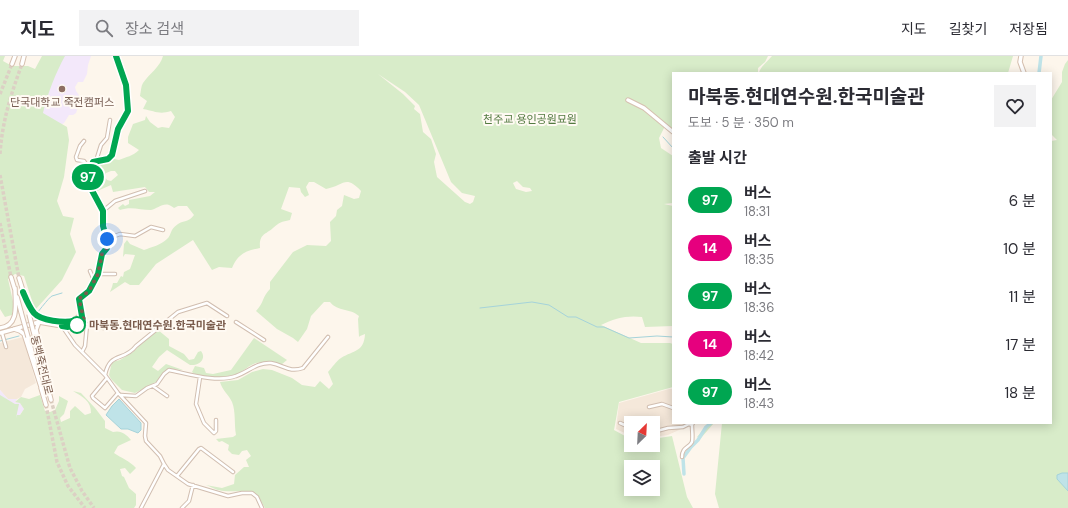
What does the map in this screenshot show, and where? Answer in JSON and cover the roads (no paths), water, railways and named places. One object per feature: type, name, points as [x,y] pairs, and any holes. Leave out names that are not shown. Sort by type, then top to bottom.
[{"type":"main road","points":[[12,64],[16,56]]},
{"type":"main road","points":[[22,64],[24,56]]},
{"type":"main road","points":[[1021,56],[1020,62],[1025,72]]},
{"type":"main road","points":[[1,331],[38,322],[68,327],[80,324],[84,320],[82,317],[79,299],[89,291],[98,274],[102,254],[107,248],[107,239],[103,226],[103,211],[88,183],[89,170],[93,162],[108,159],[112,155],[118,129],[128,111],[126,85],[119,68]]},
{"type":"main road","points":[[628,100],[644,108],[672,131]]},
{"type":"main road","points":[[1,331],[11,323],[14,317],[16,302],[15,288],[11,277]]},
{"type":"main road","points":[[19,278],[34,330]]},
{"type":"main road","name":"동백죽전대로","points":[[15,288],[46,405]]},
{"type":"main road","points":[[23,292],[28,305],[34,314],[61,322],[75,320],[80,324]]},
{"type":"main road","points":[[62,326],[78,317],[82,317]]},
{"type":"main road","points":[[34,330],[38,322]]},
{"type":"main road","points":[[34,324],[34,330]]},
{"type":"main road","points":[[22,326],[42,390]]},
{"type":"main road","points":[[13,329],[24,334]]},
{"type":"main road","name":"동백죽전대로","points":[[34,330],[51,400]]},
{"type":"street","points":[[116,56],[119,68]]},
{"type":"street","points":[[96,161],[101,145],[107,138],[110,120]]},
{"type":"street","points":[[84,141],[76,156],[77,160],[84,161],[89,170]]},
{"type":"street","points":[[103,211],[115,201],[145,191]]},
{"type":"street","points":[[107,239],[120,234],[135,236],[151,227],[163,230]]},
{"type":"street","points":[[90,271],[94,280]]},
{"type":"street","points":[[98,274],[115,274]]},
{"type":"street","points":[[105,375],[107,367],[111,361],[131,352],[178,312],[204,303],[211,305],[226,316]]},
{"type":"street","points":[[236,322],[264,340]]},
{"type":"street","points":[[80,324],[95,325],[102,328]]},
{"type":"street","points":[[82,352],[85,346],[88,324]]},
{"type":"street","points":[[150,325],[154,331]]},
{"type":"street","points":[[62,326],[75,345],[105,375],[119,394],[146,423],[146,441],[160,456],[168,470],[188,484],[193,484],[228,496],[242,493],[252,493],[257,497],[262,508]]},
{"type":"street","points":[[1,331],[6,347]]},
{"type":"street","points":[[119,394],[136,396],[147,388],[157,384],[169,370],[200,377],[223,379],[236,376],[252,367],[270,363],[289,370],[298,370],[303,368],[328,337]]},
{"type":"street","points":[[200,377],[196,404],[204,423],[214,433],[217,429],[216,420]]},
{"type":"street","points":[[107,378],[92,396],[93,398],[105,408],[119,394]]},
{"type":"street","points":[[152,386],[167,396]]},
{"type":"street","points":[[649,407],[662,404],[672,408]]},
{"type":"street","points":[[620,423],[624,425]]},
{"type":"street","points":[[660,430],[668,428],[682,428],[690,424],[692,441],[691,444],[685,447],[682,457]]},
{"type":"street","points":[[177,476],[198,449],[201,448],[233,472]]},
{"type":"street","points":[[141,508],[164,464]]},
{"type":"street","points":[[182,508],[189,501],[193,484]]},
{"type":"water","points":[[119,399],[141,423],[141,430],[138,433],[128,429],[121,429],[106,415]]},
{"type":"water","points":[[1068,473],[1068,491],[1057,479],[1057,475]]},
{"type":"waterway","points":[[1039,72],[1041,56]]},
{"type":"waterway","points":[[663,137],[672,147]]},
{"type":"waterway","points":[[32,319],[50,297],[62,293]]},
{"type":"waterway","points":[[480,308],[532,302],[549,305],[568,317],[576,317],[597,327],[604,327],[629,338],[657,336],[672,337]]},
{"type":"waterway","points":[[0,341],[19,336]]},
{"type":"waterway","points":[[684,474],[683,458],[710,424]]},
{"type":"tunnel","points":[[0,94],[12,64]]},
{"type":"tunnel","points":[[0,154],[8,108],[22,64]]},
{"type":"tunnel","points":[[0,175],[19,278]]},
{"type":"tunnel","points":[[0,223],[11,277]]},
{"type":"tunnel","points":[[51,400],[70,468],[82,491],[94,508]]},
{"type":"tunnel","points":[[46,405],[57,462],[68,486],[85,508]]},
{"type":"place","name":"단국대학교 죽전캠퍼스","points":[[62,89]]},
{"type":"place","name":"마북동.현대연수원.한국미술관","points":[[77,325]]},
{"type":"park label","name":"천주교 용인공원묘원","points":[[530,119]]}]
